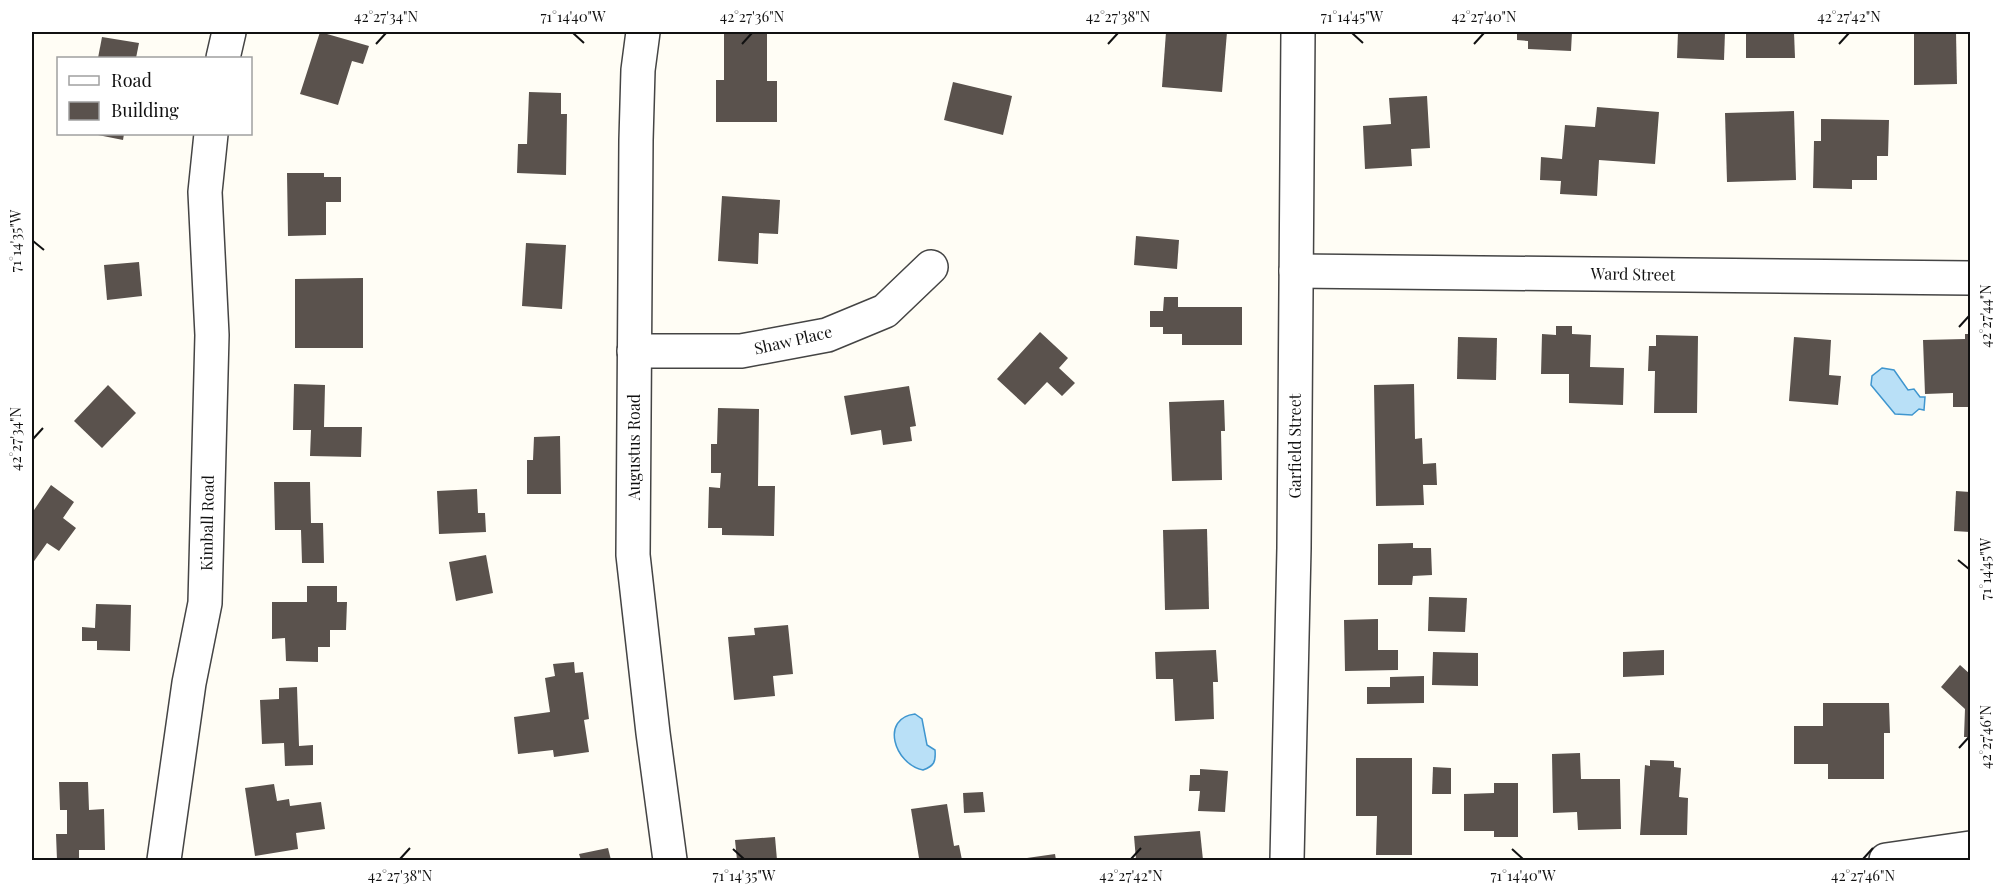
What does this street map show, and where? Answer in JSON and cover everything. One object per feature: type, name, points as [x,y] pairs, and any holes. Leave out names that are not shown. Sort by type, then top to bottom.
[{"type":"street","points":[[223,57],[229,32]]},
{"type":"street","name":"Augustus Road","points":[[643,32],[638,70],[636,140],[633,555],[670,861]]},
{"type":"street","name":"Garfield Street","points":[[1287,861],[1294,548],[1298,32]]},
{"type":"street","name":"Kimball Road","points":[[164,861],[189,683],[206,603],[212,335],[206,182],[211,135]]},
{"type":"street","name":"Shaw Place","points":[[634,351],[741,351],[827,335],[885,311],[931,267]]},
{"type":"street","name":"Ward Street","points":[[1296,271],[1971,278]]},
{"type":"street","points":[[1886,861],[1971,848]]},
{"type":"water","points":[[1882,368],[1894,370],[1908,390],[1914,389],[1920,397],[1925,397],[1924,410],[1919,409],[1912,415],[1895,414],[1871,385],[1872,376]]},
{"type":"water","points":[[915,714],[922,719],[927,745],[935,750],[934,763],[923,770],[913,766],[905,759],[898,751],[895,741],[897,724],[904,717]]},
{"type":"building","points":[[320,32],[369,46],[363,64],[352,61],[338,105],[300,94]]},
{"type":"building","points":[[724,32],[767,32],[767,81],[777,81],[777,122],[716,122],[716,80],[724,80]]},
{"type":"building","points":[[1166,32],[1227,32],[1222,92],[1162,87]]},
{"type":"building","points":[[1517,32],[1572,32],[1571,51],[1528,49],[1528,41],[1517,40]]},
{"type":"building","points":[[1678,32],[1725,32],[1724,60],[1677,58]]},
{"type":"building","points":[[1746,32],[1794,32],[1795,58],[1746,58]]},
{"type":"building","points":[[1914,32],[1956,32],[1957,84],[1914,85]]},
{"type":"building","points":[[102,37],[139,43],[136,57],[98,57]]},
{"type":"building","points":[[953,82],[1012,96],[1003,135],[944,120]]},
{"type":"building","points":[[529,92],[561,93],[561,114],[567,114],[566,175],[517,173],[518,144],[527,144]]},
{"type":"building","points":[[1427,96],[1430,148],[1411,149],[1412,166],[1365,169],[1363,126],[1391,124],[1389,98]]},
{"type":"building","points":[[1597,107],[1659,112],[1655,164],[1599,160],[1597,196],[1560,194],[1561,181],[1540,180],[1541,157],[1562,159],[1565,125],[1595,127]]},
{"type":"building","points":[[1794,111],[1796,180],[1727,182],[1725,113]]},
{"type":"building","points":[[1821,119],[1889,120],[1888,156],[1877,156],[1877,180],[1852,180],[1852,189],[1813,188],[1814,141],[1821,141]]},
{"type":"building","points":[[98,135],[124,135],[123,140]]},
{"type":"building","points":[[287,173],[324,173],[324,177],[341,177],[341,202],[326,202],[326,235],[288,236]]},
{"type":"building","points":[[722,196],[780,200],[778,234],[759,233],[758,264],[718,261]]},
{"type":"building","points":[[1136,236],[1179,240],[1177,269],[1134,265]]},
{"type":"building","points":[[526,243],[566,245],[562,309],[522,306]]},
{"type":"building","points":[[139,262],[142,296],[107,300],[104,265]]},
{"type":"building","points":[[363,278],[363,348],[295,348],[295,279]]},
{"type":"building","points":[[1164,297],[1178,297],[1178,307],[1242,307],[1242,345],[1182,345],[1182,334],[1163,334],[1163,327],[1150,327],[1150,311],[1163,311]]},
{"type":"building","points":[[1556,326],[1572,326],[1572,334],[1591,335],[1590,367],[1624,368],[1623,405],[1569,403],[1569,374],[1541,374],[1542,334],[1556,335]]},
{"type":"building","points":[[1040,332],[1068,358],[1059,368],[1075,383],[1062,396],[1047,382],[1025,405],[997,379]]},
{"type":"building","points":[[1965,334],[1970,334],[1970,424],[1968,424],[1968,407],[1953,407],[1953,393],[1925,394],[1923,340],[1965,339]]},
{"type":"building","points":[[1656,335],[1698,336],[1697,413],[1654,413],[1655,371],[1648,371],[1649,346],[1656,346]]},
{"type":"building","points":[[1458,337],[1497,338],[1496,380],[1457,379]]},
{"type":"building","points":[[1794,337],[1831,340],[1829,375],[1841,376],[1838,405],[1789,401]]},
{"type":"building","points":[[294,384],[325,385],[324,427],[362,427],[361,457],[310,456],[311,430],[293,430]]},
{"type":"building","points":[[1414,384],[1415,439],[1422,438],[1423,464],[1436,463],[1437,485],[1423,485],[1424,505],[1376,506],[1374,385]]},
{"type":"building","points":[[108,385],[136,413],[102,448],[74,421]]},
{"type":"building","points":[[909,386],[916,426],[910,427],[912,441],[883,445],[881,430],[851,435],[844,396]]},
{"type":"building","points":[[1224,400],[1225,431],[1221,431],[1222,480],[1172,481],[1169,402]]},
{"type":"building","points":[[718,408],[759,409],[758,486],[775,486],[774,536],[722,535],[722,528],[708,528],[709,487],[720,488],[721,473],[711,473],[711,444],[717,444]]},
{"type":"building","points":[[560,436],[561,494],[527,494],[527,460],[533,460],[534,437]]},
{"type":"building","points":[[274,482],[310,482],[311,523],[323,523],[324,563],[302,563],[301,530],[275,530]]},
{"type":"building","points":[[51,485],[74,502],[63,518],[76,528],[59,551],[47,543],[32,564],[32,513]]},
{"type":"building","points":[[477,489],[478,513],[485,513],[486,532],[439,534],[437,491]]},
{"type":"building","points":[[1956,491],[1970,492],[1970,532],[1954,531]]},
{"type":"building","points":[[1207,529],[1209,609],[1165,610],[1163,530]]},
{"type":"building","points":[[1413,543],[1413,548],[1431,548],[1432,575],[1413,576],[1412,585],[1378,585],[1378,544]]},
{"type":"building","points":[[486,555],[493,593],[456,601],[449,562]]},
{"type":"building","points":[[307,586],[337,586],[337,602],[347,602],[346,630],[330,630],[330,647],[318,647],[318,662],[286,661],[285,638],[272,639],[272,602],[307,602]]},
{"type":"building","points":[[1429,597],[1467,598],[1465,632],[1428,631]]},
{"type":"building","points":[[96,604],[131,605],[130,651],[97,650],[97,641],[82,641],[82,627],[95,628]]},
{"type":"building","points":[[1378,619],[1378,650],[1398,650],[1398,670],[1345,671],[1344,620]]},
{"type":"building","points":[[788,625],[793,674],[773,676],[775,696],[734,700],[728,637],[755,635],[754,628]]},
{"type":"building","points":[[1216,650],[1218,682],[1213,682],[1214,719],[1175,721],[1173,679],[1156,679],[1155,652]]},
{"type":"building","points":[[1664,650],[1664,675],[1623,677],[1623,652]]},
{"type":"building","points":[[1433,652],[1478,653],[1478,686],[1432,685]]},
{"type":"building","points":[[574,662],[575,673],[583,672],[589,719],[584,720],[589,752],[554,757],[553,750],[518,754],[514,717],[550,712],[545,678],[555,676],[553,664]]},
{"type":"building","points":[[1960,665],[1970,674],[1970,737],[1964,737],[1965,709],[1941,687]]},
{"type":"building","points":[[1424,676],[1424,703],[1367,704],[1367,687],[1390,687],[1390,677]]},
{"type":"building","points":[[297,687],[299,746],[313,745],[313,765],[285,766],[284,743],[262,744],[260,700],[279,699],[279,688]]},
{"type":"building","points":[[1823,703],[1889,703],[1890,733],[1884,733],[1884,779],[1828,779],[1828,764],[1794,764],[1794,726],[1823,726]]},
{"type":"building","points":[[1580,753],[1581,779],[1620,779],[1621,829],[1578,830],[1577,812],[1553,813],[1552,754]]},
{"type":"building","points":[[1356,758],[1412,758],[1412,855],[1376,855],[1377,816],[1356,816]]},
{"type":"building","points":[[1650,760],[1674,761],[1674,767],[1681,768],[1679,797],[1688,798],[1687,835],[1640,835],[1645,765],[1650,766]]},
{"type":"building","points":[[1433,767],[1451,768],[1451,794],[1432,794]]},
{"type":"building","points":[[1200,769],[1228,771],[1225,812],[1198,811],[1200,791],[1189,791],[1190,775],[1200,775]]},
{"type":"building","points":[[59,782],[88,782],[89,810],[104,809],[105,850],[79,850],[79,860],[57,860],[56,834],[67,834],[67,810],[60,810]]},
{"type":"building","points":[[1494,783],[1518,783],[1518,837],[1494,837],[1494,831],[1464,831],[1464,794],[1494,793]]},
{"type":"building","points":[[274,784],[277,801],[289,799],[290,806],[321,802],[325,829],[296,833],[298,849],[255,856],[245,788]]},
{"type":"building","points":[[983,792],[985,812],[964,813],[963,793]]},
{"type":"building","points":[[947,804],[954,846],[959,845],[962,860],[911,860],[919,858],[911,809]]},
{"type":"building","points":[[1200,831],[1203,860],[1136,860],[1134,836]]},
{"type":"building","points":[[775,837],[777,860],[737,860],[735,840]]},
{"type":"building","points":[[608,848],[611,860],[581,860],[579,854]]},
{"type":"building","points":[[1055,854],[1056,860],[1020,860],[1020,859]]}]
